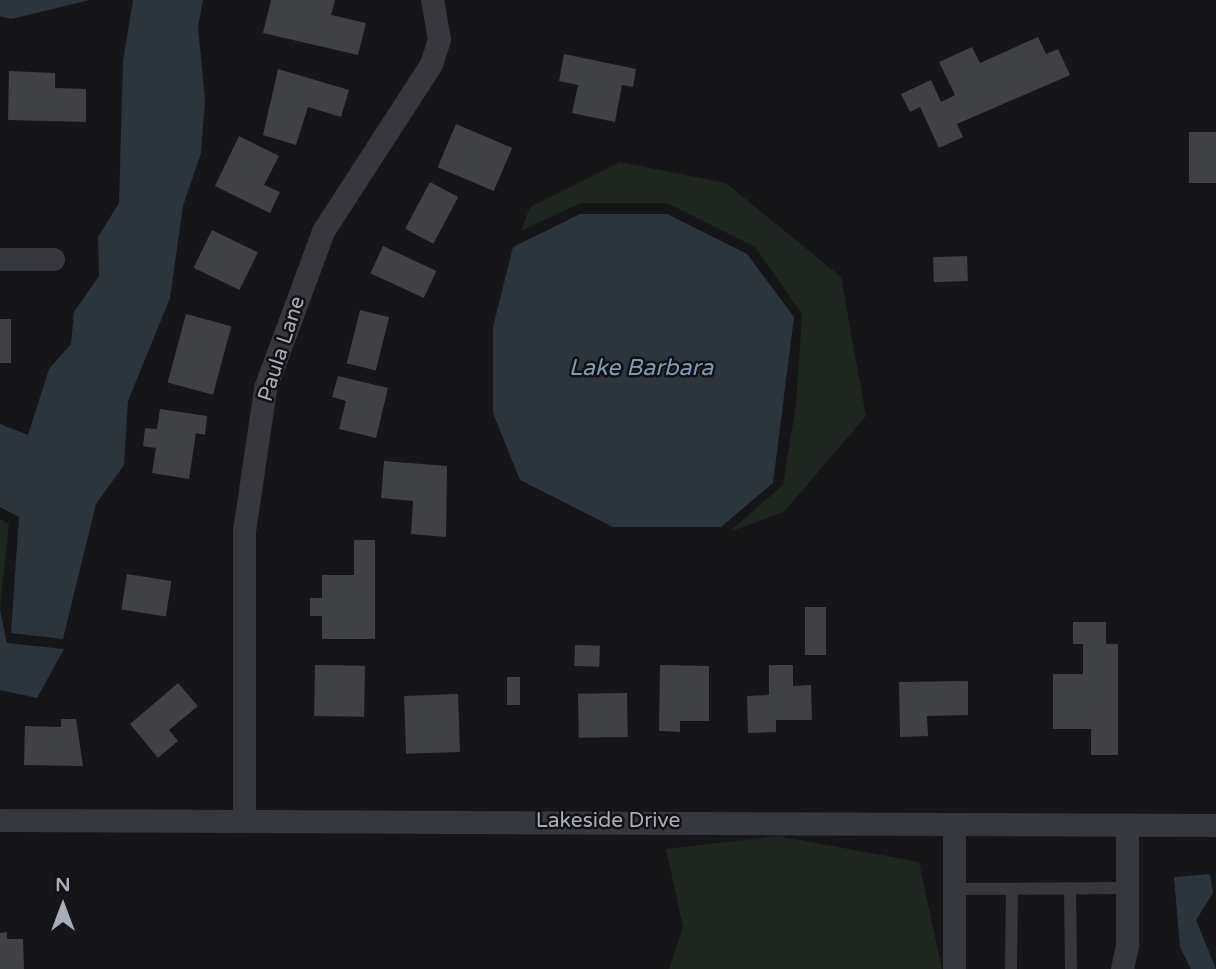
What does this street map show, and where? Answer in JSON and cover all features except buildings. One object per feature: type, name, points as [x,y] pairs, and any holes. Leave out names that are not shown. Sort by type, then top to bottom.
[{"type":"street","name":"Paula Lane","points":[[244,818],[244,531],[265,388],[323,231],[431,64],[439,39],[432,0]]},
{"type":"street","points":[[0,259],[53,259]]},
{"type":"street","name":"Lakeside Drive","points":[[0,820],[244,818],[1216,825]]},
{"type":"street","points":[[954,824],[954,969]]},
{"type":"street","points":[[1122,969],[1128,825]]},
{"type":"lane","points":[[1070,888],[1070,969]]},
{"type":"lane","points":[[954,890],[1127,888]]},
{"type":"lane","points":[[1011,969],[1012,889]]},
{"type":"shaded area","points":[[620,162],[726,183],[841,277],[866,416],[784,512],[729,532],[783,485],[796,405],[802,314],[755,247],[667,203],[580,203],[521,231],[530,207]]},
{"type":"shaded area","points":[[0,519],[9,524],[0,610]]},
{"type":"shaded area","points":[[778,836],[919,862],[942,969],[669,969],[683,927],[666,849]]},
{"type":"water","points":[[0,0],[90,0],[11,19],[0,16]]},
{"type":"water","points":[[133,0],[203,0],[198,27],[205,100],[201,153],[183,206],[170,298],[128,401],[124,465],[96,504],[63,639],[11,633],[19,517],[0,507],[0,424],[28,435],[49,369],[71,344],[74,312],[99,276],[98,237],[119,203],[123,61]]},
{"type":"water","name":"Lake Barbara","points":[[580,214],[667,214],[747,254],[794,317],[773,483],[721,527],[613,527],[520,480],[493,413],[493,327],[513,247]]},
{"type":"water","points":[[0,610],[7,643],[64,649],[37,698],[0,690]]},
{"type":"water","points":[[1210,874],[1213,893],[1196,920],[1216,969],[1191,969],[1180,947],[1174,877]]}]
